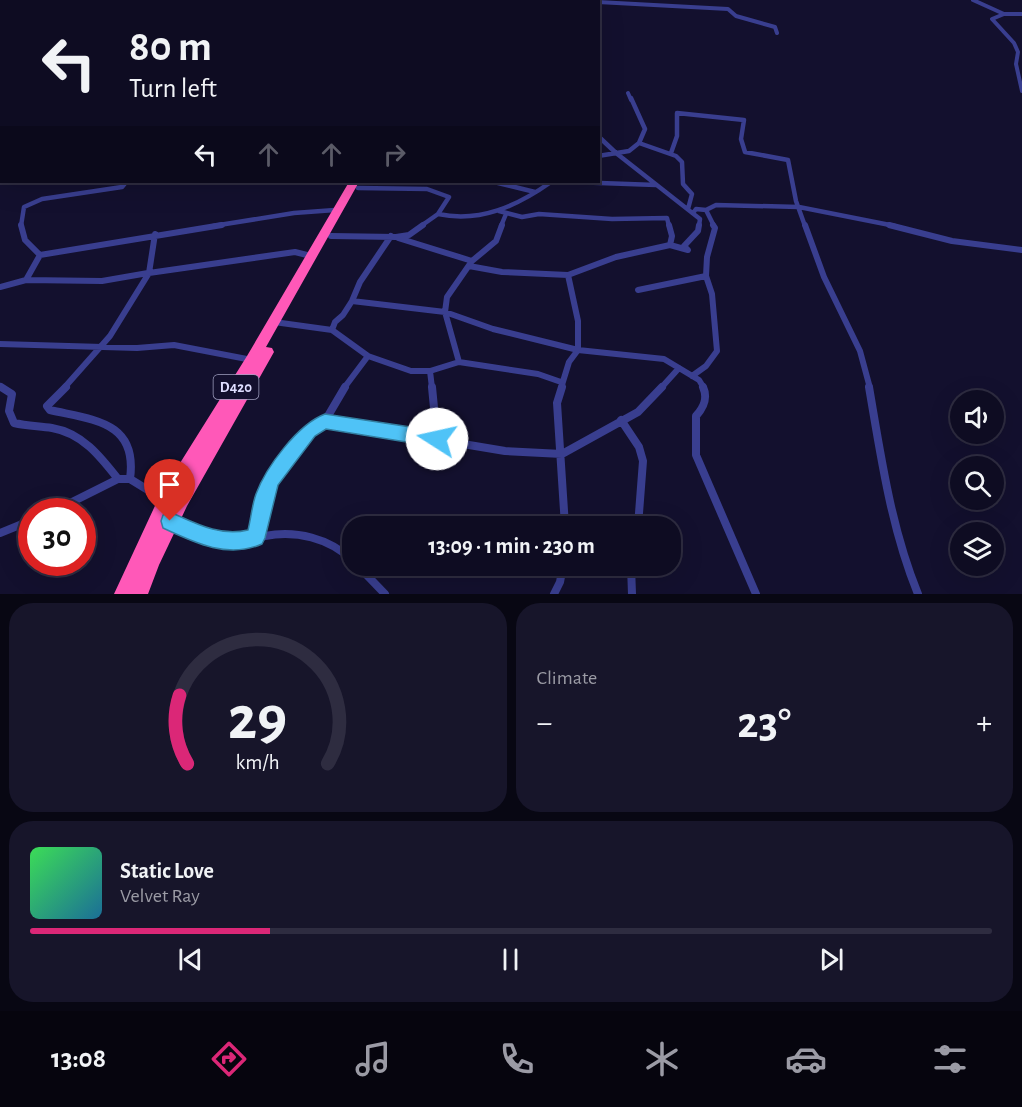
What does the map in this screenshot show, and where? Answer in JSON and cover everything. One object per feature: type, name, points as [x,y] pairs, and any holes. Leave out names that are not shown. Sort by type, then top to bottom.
[{"type":"highway","name":"D420","points":[[139,594],[165,520],[166,501],[252,360],[279,323],[335,210],[358,184]]},
{"type":"highway","name":"D420","points":[[123,594],[207,453],[279,323],[331,236],[358,184]]},
{"type":"street","points":[[974,0],[1004,14]]},
{"type":"street","points":[[600,2],[728,9],[736,16],[775,27],[777,33]]},
{"type":"street","points":[[1022,14],[1004,14],[992,19],[1014,43],[1018,51],[1016,64],[1022,91]]},
{"type":"street","points":[[600,156],[629,151],[639,143],[645,129],[628,93]]},
{"type":"street","points":[[671,153],[677,136],[676,113],[744,120],[746,124],[741,139],[745,152],[788,160],[799,207],[824,277],[860,351],[867,373],[885,482],[907,567],[918,594]]},
{"type":"street","points":[[393,237],[470,264],[502,272],[568,274],[616,257],[669,245],[688,250],[684,246],[700,227],[700,219],[616,153],[600,137]]},
{"type":"street","points":[[639,143],[671,153],[682,162],[683,184],[692,194],[691,211]]},
{"type":"street","points":[[125,183],[122,187],[28,203],[22,213],[20,225],[29,248],[39,255],[105,246],[155,234],[310,210],[335,210]]},
{"type":"street","points":[[419,189],[422,183]]},
{"type":"street","points":[[498,183],[535,192]]},
{"type":"street","points":[[438,214],[453,219],[499,211],[548,183]]},
{"type":"street","points":[[586,183],[657,185]]},
{"type":"street","points":[[331,236],[393,237],[418,230],[438,214],[449,197],[442,193],[419,189],[358,184]]},
{"type":"street","points":[[691,211],[733,204],[799,207],[874,221],[952,241],[1022,250]]},
{"type":"street","points":[[692,376],[706,366],[717,351],[712,294],[706,276],[707,257],[715,228],[706,210]]},
{"type":"street","points":[[499,211],[522,217],[539,214],[612,219],[667,218],[672,236],[669,245]]},
{"type":"street","points":[[459,362],[445,312],[449,291],[470,264],[496,241],[506,214]]},
{"type":"street","points":[[130,479],[133,467],[132,454],[126,441],[109,424],[47,406],[103,346],[120,322],[142,279],[149,273],[155,234]]},
{"type":"street","points":[[332,330],[334,322],[343,315],[352,302],[360,282],[393,237]]},
{"type":"street","points":[[0,287],[26,280],[102,281],[295,252],[311,256]]},
{"type":"street","points":[[26,280],[39,255]]},
{"type":"street","points":[[565,516],[557,403],[561,382],[569,362],[578,350],[580,334],[578,314],[568,274]]},
{"type":"street","points":[[638,290],[706,276]]},
{"type":"street","points":[[352,302],[445,312],[494,329],[578,350],[664,359],[699,380],[706,393],[704,407],[696,416],[696,455],[756,594]]},
{"type":"street","points":[[279,323],[332,330],[368,356],[411,371],[430,371],[459,362],[538,374],[561,382]]},
{"type":"street","points":[[0,344],[137,348],[174,345],[252,360]]},
{"type":"street","points":[[256,538],[265,495],[272,479],[309,431],[325,421],[345,387],[368,356]]},
{"type":"street","points":[[325,421],[505,451],[562,454],[648,404],[663,383],[679,368]]},
{"type":"street","points":[[430,371],[437,439]]},
{"type":"street","points":[[0,386],[12,394],[9,411],[14,423],[28,427],[53,428],[81,438],[91,446],[118,479]]},
{"type":"street","points":[[621,420],[639,447],[643,460],[639,516]]},
{"type":"street","points":[[80,498],[118,479],[130,479],[166,501]]},
{"type":"street","points":[[165,520],[198,535],[221,540],[238,542],[290,534],[330,543],[342,550]]},
{"type":"street","points":[[0,534],[18,526]]},
{"type":"street","points":[[368,576],[385,594]]},
{"type":"street","points":[[554,594],[561,576]]},
{"type":"street","points":[[631,576],[632,594]]},
{"type":"route","points":[[170,521],[198,535],[221,540],[238,542],[256,538],[265,495],[272,479],[309,431],[325,421],[355,428],[388,430],[437,439]]}]
